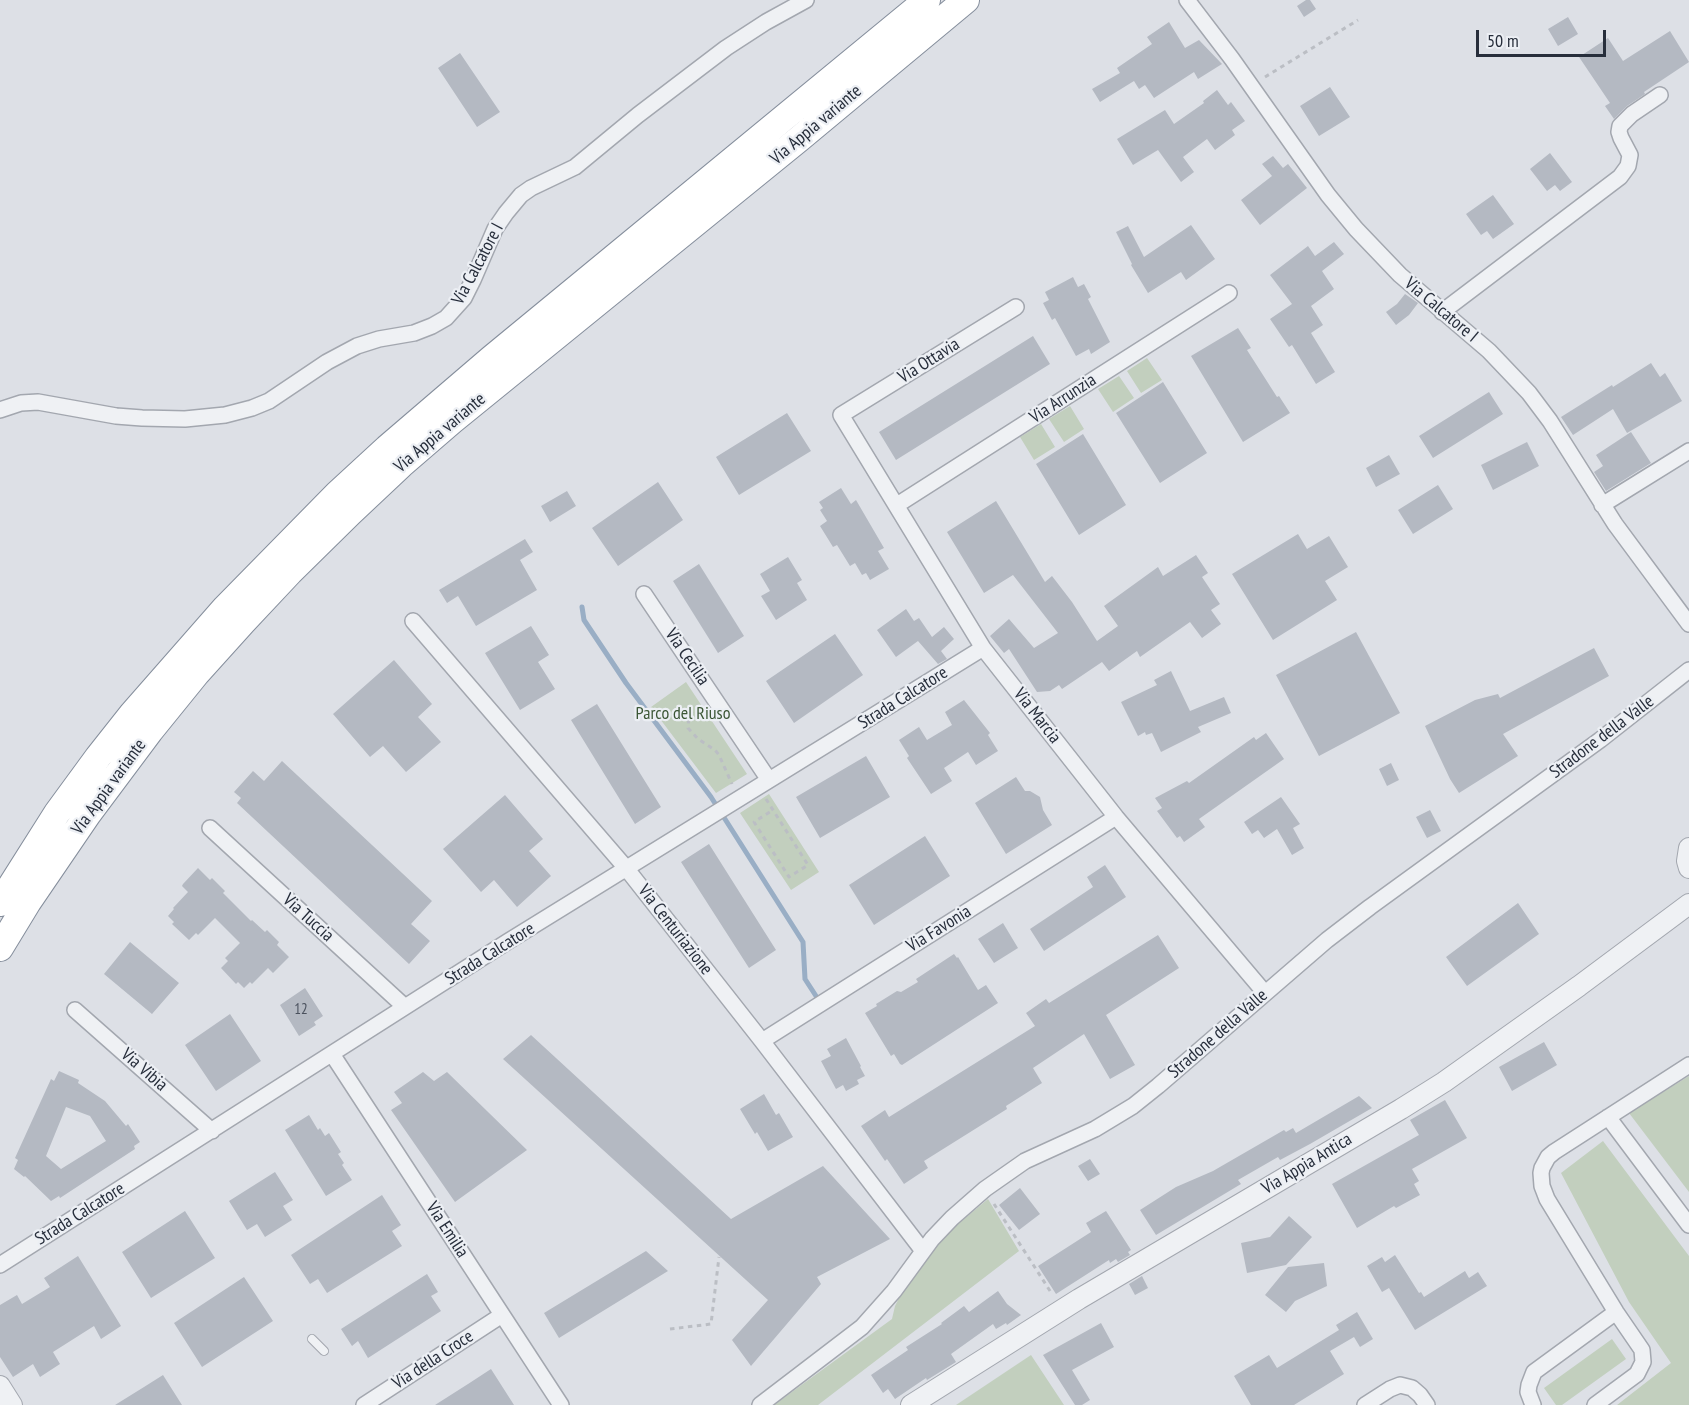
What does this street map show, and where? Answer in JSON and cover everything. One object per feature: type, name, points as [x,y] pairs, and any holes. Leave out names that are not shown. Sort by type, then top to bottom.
[{"type":"highway","name":"Via Appia variante","points":[[0,948],[28,902],[88,814],[150,731],[197,674],[283,580],[350,513],[426,443],[927,0]]},
{"type":"highway","name":"Via Appia variante","points":[[0,903],[51,822],[98,757],[179,659],[254,578],[337,494],[492,358],[669,228],[808,132],[966,0]]},
{"type":"street","name":"Via Calcatore I","points":[[0,410],[30,402],[142,418],[185,419],[234,413],[269,401],[327,362],[357,346],[379,339],[414,333],[432,326],[446,318],[464,298],[495,229],[521,195],[575,168],[638,114],[726,48],[806,0]]},
{"type":"street","name":"Via Calcatore I","points":[[1187,0],[1328,195],[1356,229],[1400,275],[1489,351],[1529,393],[1555,429],[1602,505],[1689,624]]},
{"type":"street","points":[[1442,312],[1620,177],[1628,166],[1630,155],[1621,138],[1620,126],[1632,114],[1659,95]]},
{"type":"street","name":"Via Arrunzia","points":[[897,505],[1229,293]]},
{"type":"street","name":"Via Ottavia","points":[[841,415],[1016,307]]},
{"type":"street","name":"Via Marcia","points":[[841,415],[983,648],[1116,817],[1266,993]]},
{"type":"street","points":[[1602,505],[1689,451]]},
{"type":"street","name":"Via Cecilia","points":[[644,594],[713,696],[764,784]]},
{"type":"street","name":"Via Centuriazione","points":[[413,621],[626,868],[923,1251]]},
{"type":"street","name":"Strada Calcatore","points":[[0,1265],[626,868],[983,648]]},
{"type":"street","name":"Stradone della Valle","points":[[760,1405],[862,1327],[890,1296],[923,1251],[952,1218],[985,1189],[1025,1161],[1095,1129],[1133,1106],[1348,924],[1600,740],[1689,670]]},
{"type":"street","name":"Via Favonia","points":[[762,1041],[1116,817]]},
{"type":"street","name":"Via Tuccia","points":[[210,828],[405,1007]]},
{"type":"street","points":[[1689,848],[1687,861],[1689,868]]},
{"type":"street","name":"Via Appia Antica","points":[[911,1405],[1063,1309],[1430,1091],[1689,904]]},
{"type":"street","name":"Via Vibia","points":[[75,1010],[212,1131]]},
{"type":"street","name":"Via Emilia","points":[[332,1054],[561,1405]]},
{"type":"street","points":[[1595,1405],[1630,1380],[1641,1368],[1642,1350],[1546,1198],[1541,1180],[1542,1168],[1554,1152],[1689,1065]]},
{"type":"street","points":[[1608,1117],[1689,1225]]},
{"type":"street","points":[[1533,1405],[1528,1392],[1528,1384],[1534,1372],[1616,1312]]},
{"type":"street","name":"Via della Croce","points":[[364,1405],[502,1315]]},
{"type":"street","points":[[1365,1405],[1400,1385],[1412,1388],[1427,1405]]},
{"type":"street","points":[[0,1386],[12,1405]]},
{"type":"lane","points":[[312,1339],[324,1352]]},
{"type":"path","points":[[1251,86],[1358,20]]},
{"type":"path","points":[[713,696],[691,711],[687,722],[688,728],[719,755],[740,798]]},
{"type":"path","points":[[764,784],[772,810],[808,865],[789,877],[754,822],[772,810]]},
{"type":"path","points":[[985,1189],[1063,1309]]},
{"type":"path","points":[[670,1329],[711,1324],[719,1257]]},
{"type":"green space","points":[[1147,358],[1162,380],[1141,393],[1127,371]]},
{"type":"green space","points":[[1119,376],[1134,398],[1113,412],[1098,389]]},
{"type":"green space","points":[[1070,406],[1084,429],[1064,442],[1049,419]]},
{"type":"green space","points":[[1041,424],[1055,447],[1034,460],[1020,437]]},
{"type":"green space","name":"Parco del Riuso","points":[[686,682],[747,774],[716,793],[651,707]]},
{"type":"green space","points":[[769,794],[819,872],[791,890],[740,813]]},
{"type":"green space","points":[[1689,1076],[1689,1192],[1629,1113]]},
{"type":"green space","points":[[1603,1141],[1689,1256],[1689,1405],[1617,1405],[1671,1363],[1629,1302],[1561,1173]]},
{"type":"green space","points":[[988,1199],[1019,1251],[818,1405],[774,1405],[892,1319],[900,1296],[928,1255],[946,1234]]},
{"type":"green space","points":[[1612,1339],[1626,1359],[1562,1405],[1556,1405],[1544,1388]]},
{"type":"green space","points":[[1031,1355],[1064,1405],[956,1405]]},
{"type":"building","points":[[1310,0],[1316,9],[1304,17],[1297,6]]},
{"type":"building","points":[[1568,17],[1578,34],[1558,46],[1548,29]]},
{"type":"building","points":[[1169,22],[1185,48],[1199,40],[1222,64],[1198,79],[1194,72],[1154,98],[1145,85],[1139,89],[1134,81],[1100,102],[1092,89],[1120,73],[1117,68],[1152,44],[1147,37]]},
{"type":"building","points":[[1670,31],[1689,62],[1644,92],[1645,94],[1627,106],[1614,119],[1605,106],[1610,103],[1579,57],[1608,38],[1623,61]]},
{"type":"building","points":[[460,53],[500,112],[477,127],[438,68]]},
{"type":"building","points":[[1330,87],[1350,117],[1319,136],[1300,106]]},
{"type":"building","points":[[1217,90],[1228,105],[1231,102],[1245,121],[1232,130],[1235,135],[1215,150],[1207,139],[1183,157],[1194,172],[1181,182],[1158,150],[1133,165],[1117,139],[1165,110],[1174,124],[1204,103],[1203,101]]},
{"type":"building","points":[[1550,153],[1572,182],[1560,191],[1555,185],[1547,191],[1530,169]]},
{"type":"building","points":[[1273,156],[1283,168],[1288,164],[1307,188],[1260,225],[1241,200],[1272,176],[1262,164]]},
{"type":"building","points":[[1493,195],[1514,224],[1493,239],[1487,231],[1481,235],[1466,214]]},
{"type":"building","points":[[1191,225],[1215,259],[1186,280],[1181,272],[1148,293],[1131,265],[1116,232],[1128,226],[1144,257]]},
{"type":"building","points":[[1334,242],[1344,254],[1322,271],[1334,289],[1311,306],[1323,325],[1311,333],[1335,372],[1316,384],[1292,345],[1289,347],[1270,319],[1292,304],[1270,275],[1308,246],[1315,256]]},
{"type":"building","points":[[1073,277],[1078,287],[1084,284],[1091,297],[1088,299],[1110,342],[1091,354],[1089,349],[1076,356],[1055,318],[1052,320],[1043,303],[1049,300],[1045,292]]},
{"type":"building","points":[[1405,294],[1418,303],[1409,315],[1396,325],[1386,312]]},
{"type":"building","points":[[1238,328],[1251,348],[1247,350],[1290,413],[1243,442],[1191,356]]},
{"type":"building","points":[[1033,336],[1050,364],[896,460],[879,432]]},
{"type":"building","points":[[1651,363],[1660,377],[1665,373],[1682,401],[1627,433],[1613,409],[1573,435],[1561,417]]},
{"type":"building","points":[[1163,382],[1207,453],[1160,483],[1116,413]]},
{"type":"building","points":[[1489,392],[1503,414],[1433,458],[1419,436]]},
{"type":"building","points":[[787,413],[811,451],[739,495],[716,457]]},
{"type":"building","points":[[1631,432],[1651,463],[1606,491],[1594,472],[1603,466],[1596,455]]},
{"type":"building","points":[[1083,434],[1126,505],[1079,535],[1036,464]]},
{"type":"building","points":[[1527,442],[1539,466],[1493,490],[1481,465]]},
{"type":"building","points":[[1389,455],[1400,474],[1376,487],[1366,468]]},
{"type":"building","points":[[658,482],[683,520],[618,566],[592,528]]},
{"type":"building","points":[[1438,485],[1453,509],[1413,534],[1398,510]]},
{"type":"building","points":[[841,488],[851,504],[856,500],[884,548],[878,551],[889,569],[870,580],[866,573],[862,575],[855,563],[850,566],[837,545],[833,547],[820,526],[827,521],[820,510],[823,508],[819,502]]},
{"type":"building","points":[[567,491],[576,506],[550,522],[541,506]]},
{"type":"building","points":[[996,501],[1045,582],[1052,576],[1097,641],[1118,626],[1104,606],[1158,567],[1163,576],[1196,555],[1208,573],[1202,577],[1220,604],[1211,610],[1221,624],[1202,638],[1190,622],[1140,657],[1137,651],[1109,671],[1102,662],[1062,689],[1059,685],[1050,691],[1037,692],[1009,649],[1004,653],[990,636],[1009,619],[1034,648],[1058,633],[1013,575],[984,593],[947,532]]},
{"type":"building","points":[[1298,534],[1307,549],[1329,536],[1348,567],[1325,581],[1337,600],[1273,640],[1232,574]]},
{"type":"building","points":[[525,539],[533,552],[520,560],[537,590],[476,626],[458,596],[447,603],[439,590]]},
{"type":"building","points":[[788,557],[802,580],[797,583],[807,600],[776,620],[761,596],[770,591],[760,574]]},
{"type":"building","points":[[699,564],[744,636],[718,653],[673,581]]},
{"type":"building","points":[[906,609],[914,621],[919,618],[932,637],[944,627],[954,639],[941,651],[947,659],[938,664],[918,641],[896,657],[877,630]]},
{"type":"building","points":[[531,626],[549,655],[538,662],[555,689],[520,710],[485,653]]},
{"type":"building","points":[[1356,632],[1400,713],[1319,756],[1276,675]]},
{"type":"building","points":[[835,634],[863,675],[794,723],[766,681]]},
{"type":"building","points":[[1594,648],[1609,676],[1503,734],[1518,756],[1459,793],[1425,726],[1475,700],[1498,694],[1500,698]]},
{"type":"building","points":[[394,660],[432,704],[418,717],[441,742],[406,772],[383,746],[370,757],[333,714]]},
{"type":"building","points":[[1171,671],[1190,711],[1224,697],[1231,713],[1198,727],[1201,732],[1161,752],[1152,733],[1146,735],[1145,732],[1138,736],[1121,702],[1157,685],[1154,680]]},
{"type":"building","points":[[964,700],[990,733],[988,735],[998,751],[976,765],[968,752],[944,768],[952,781],[931,794],[907,758],[909,756],[899,740],[919,727],[927,740],[952,725],[945,712]]},
{"type":"building","points":[[597,704],[661,807],[635,824],[571,720]]},
{"type":"building","points":[[1266,733],[1284,759],[1199,819],[1205,827],[1184,842],[1180,836],[1177,838],[1157,811],[1162,808],[1155,798],[1187,781],[1189,783],[1254,737],[1256,740]]},
{"type":"building","points":[[866,756],[890,797],[820,838],[796,797]]},
{"type":"building","points":[[282,761],[432,901],[411,924],[430,941],[409,964],[237,803],[241,798],[234,792],[253,771],[264,781]]},
{"type":"building","points":[[1391,763],[1399,780],[1387,786],[1379,769]]},
{"type":"building","points":[[1016,777],[1025,791],[1030,791],[1040,797],[1043,810],[1052,825],[1006,854],[975,803]]},
{"type":"building","points":[[505,795],[543,839],[529,851],[551,876],[517,907],[494,880],[481,892],[443,849]]},
{"type":"building","points":[[1281,797],[1300,824],[1293,828],[1304,848],[1292,855],[1277,829],[1264,838],[1258,830],[1252,834],[1244,822]]},
{"type":"building","points":[[1430,810],[1441,831],[1427,838],[1416,817]]},
{"type":"building","points":[[925,836],[950,876],[874,925],[849,885]]},
{"type":"building","points":[[709,844],[776,950],[749,968],[681,862]]},
{"type":"building","points":[[1105,865],[1126,897],[1044,951],[1030,929],[1093,887],[1087,877]]},
{"type":"building","points":[[198,868],[225,891],[223,893],[251,921],[265,932],[267,930],[279,942],[277,945],[289,957],[273,973],[268,968],[252,984],[250,982],[244,988],[238,982],[236,984],[221,968],[228,961],[225,958],[240,943],[215,918],[198,935],[196,933],[189,940],[172,924],[174,922],[168,916],[188,892],[182,886],[183,884]]},
{"type":"building","points":[[1518,903],[1539,934],[1467,986],[1446,957]]},
{"type":"building","points":[[1003,923],[1018,948],[994,963],[978,939]]},
{"type":"building","points":[[1158,935],[1179,968],[1106,1015],[1135,1065],[1110,1079],[1084,1034],[1033,1068],[1042,1083],[1006,1106],[1007,1109],[924,1161],[928,1168],[904,1184],[861,1126],[885,1110],[889,1117],[1035,1026],[1026,1013],[1046,999],[1049,1003]]},
{"type":"building","points":[[130,942],[179,983],[152,1014],[104,974]]},
{"type":"building","points":[[954,954],[978,990],[986,985],[998,1003],[902,1065],[894,1054],[891,1056],[865,1013],[897,991],[901,992],[918,982],[916,979]]},
{"type":"building","points":[[305,988],[323,1016],[314,1022],[316,1025],[299,1036],[280,1005]]},
{"type":"building","points":[[230,1014],[261,1061],[216,1091],[185,1045]]},
{"type":"building","points":[[531,1035],[731,1219],[823,1166],[890,1239],[817,1277],[821,1284],[751,1366],[732,1340],[768,1300],[503,1059]]},
{"type":"building","points":[[846,1038],[865,1076],[857,1080],[859,1084],[846,1091],[843,1085],[836,1089],[821,1061],[831,1056],[827,1049]]},
{"type":"building","points":[[1544,1042],[1557,1065],[1512,1091],[1499,1067]]},
{"type":"building","points":[[59,1071],[79,1080],[78,1083],[105,1101],[126,1126],[128,1124],[140,1142],[134,1146],[135,1149],[60,1198],[59,1196],[51,1201],[25,1176],[14,1169],[18,1160],[15,1158],[51,1079],[54,1081]],"holes":[[[66,1107],[90,1116],[106,1141],[61,1169],[46,1156]]]},
{"type":"building","points":[[423,1072],[434,1081],[447,1072],[527,1150],[455,1202],[391,1110],[402,1103],[394,1092]]},
{"type":"building","points":[[764,1094],[776,1115],[779,1113],[793,1137],[768,1151],[740,1109]]},
{"type":"building","points":[[1359,1096],[1372,1108],[1310,1144],[1280,1160],[1278,1157],[1238,1180],[1241,1184],[1156,1235],[1140,1210],[1176,1187],[1213,1171],[1284,1130],[1286,1132],[1293,1128],[1296,1133]]},
{"type":"building","points":[[1445,1100],[1467,1138],[1412,1169],[1419,1181],[1414,1184],[1420,1195],[1396,1208],[1394,1206],[1357,1228],[1332,1184],[1419,1135],[1410,1120]]},
{"type":"building","points":[[309,1115],[318,1130],[320,1128],[325,1136],[329,1133],[341,1152],[338,1154],[344,1163],[342,1165],[352,1180],[326,1196],[285,1130]]},
{"type":"building","points":[[1090,1159],[1100,1174],[1088,1181],[1078,1166]]},
{"type":"building","points":[[275,1172],[293,1200],[283,1206],[292,1220],[265,1237],[257,1224],[247,1230],[229,1201]]},
{"type":"building","points":[[1020,1188],[1040,1214],[1019,1230],[999,1205]]},
{"type":"building","points":[[382,1195],[401,1225],[392,1231],[402,1246],[327,1293],[318,1279],[310,1284],[291,1255]]},
{"type":"building","points":[[185,1211],[215,1258],[151,1298],[122,1252]]},
{"type":"building","points":[[1106,1211],[1131,1250],[1128,1252],[1130,1255],[1118,1262],[1116,1259],[1110,1263],[1109,1260],[1056,1294],[1038,1266],[1091,1232],[1086,1223]]},
{"type":"building","points":[[1289,1216],[1312,1237],[1286,1265],[1247,1273],[1241,1243],[1270,1237]]},
{"type":"building","points":[[646,1251],[668,1271],[559,1338],[544,1313]]},
{"type":"building","points":[[1395,1255],[1419,1293],[1421,1292],[1424,1297],[1465,1271],[1469,1278],[1478,1272],[1487,1286],[1415,1330],[1389,1288],[1382,1292],[1367,1266],[1382,1257],[1385,1262]]},
{"type":"building","points":[[78,1256],[121,1326],[101,1339],[94,1326],[53,1352],[60,1364],[40,1377],[33,1364],[13,1377],[0,1357],[0,1305],[17,1295],[22,1304],[50,1287],[44,1278]]},
{"type":"building","points":[[1324,1263],[1327,1286],[1295,1301],[1286,1312],[1265,1295],[1288,1267]]},
{"type":"building","points":[[427,1274],[438,1292],[431,1296],[441,1311],[368,1358],[358,1341],[352,1346],[341,1329]]},
{"type":"building","points":[[1142,1276],[1148,1288],[1135,1295],[1129,1284]]},
{"type":"building","points":[[244,1277],[273,1321],[202,1367],[174,1323]]},
{"type":"building","points":[[998,1291],[1007,1304],[1021,1315],[1007,1325],[1006,1323],[996,1329],[993,1324],[951,1354],[956,1362],[927,1380],[926,1378],[895,1399],[888,1389],[883,1393],[871,1375],[908,1350],[906,1347],[942,1324],[964,1306],[969,1312]]},
{"type":"building","points":[[1357,1312],[1373,1339],[1360,1347],[1354,1337],[1330,1351],[1344,1374],[1294,1405],[1251,1405],[1234,1376],[1269,1355],[1277,1368],[1339,1330],[1336,1325]]},
{"type":"building","points":[[1101,1323],[1114,1347],[1072,1370],[1090,1400],[1082,1405],[1075,1405],[1043,1355]]},
{"type":"building","points":[[491,1369],[514,1405],[435,1405],[468,1384]]},
{"type":"building","points":[[163,1375],[182,1405],[115,1405],[144,1387]]},
{"type":"waterway","points":[[582,607],[584,620],[626,683],[711,797],[803,942],[805,979],[816,996]]}]
